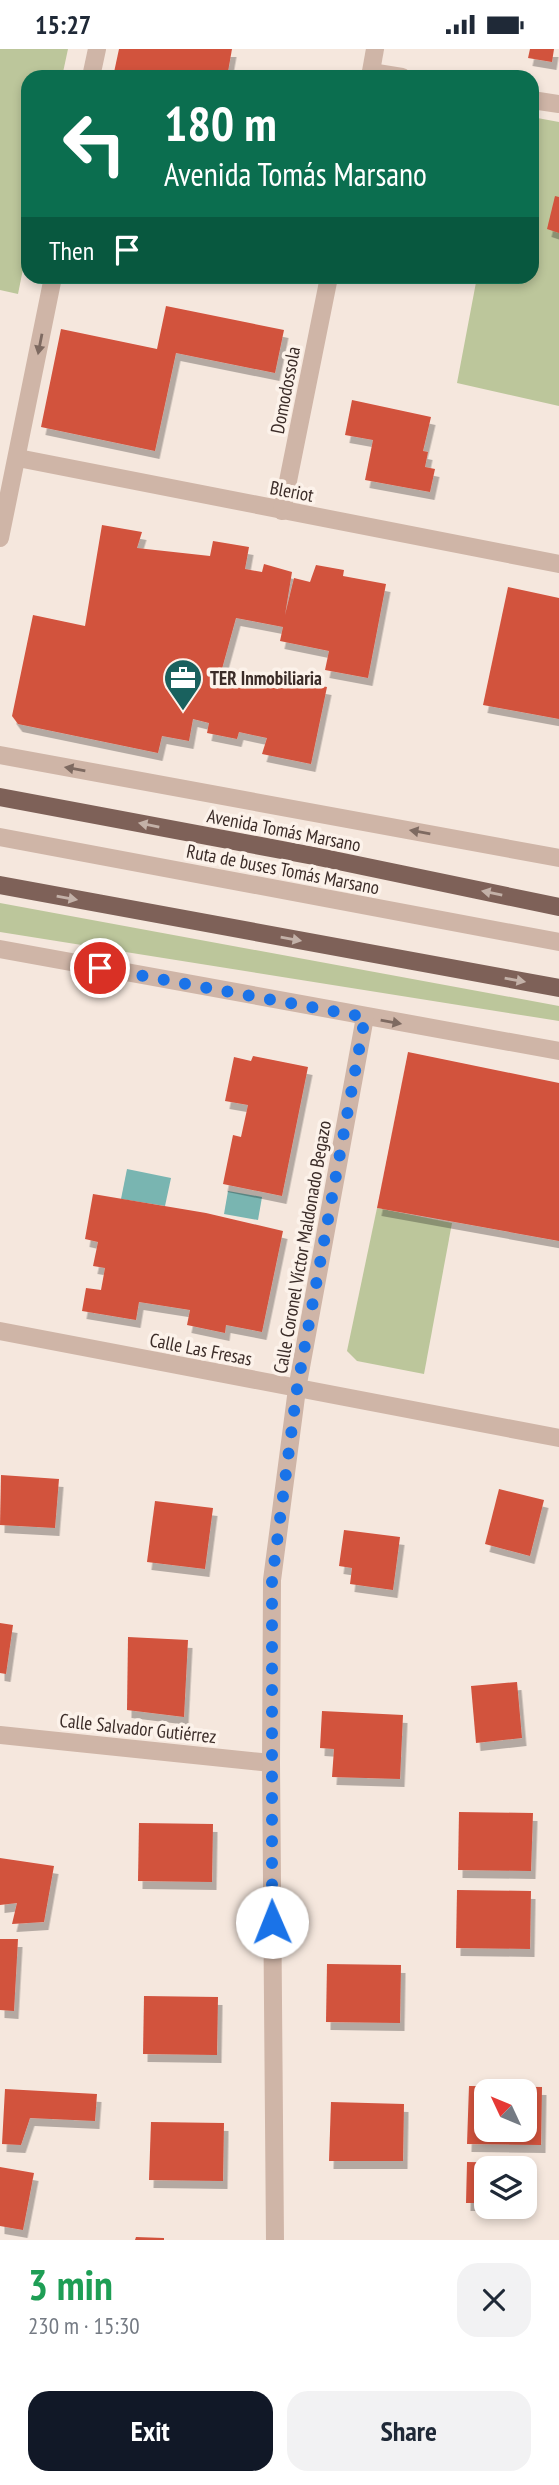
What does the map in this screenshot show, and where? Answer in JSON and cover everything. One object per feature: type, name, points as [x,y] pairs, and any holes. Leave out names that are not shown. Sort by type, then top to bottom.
[{"type":"main road","name":"Avenida Tomás Marsano","points":[[0,797],[318,857],[559,907]]},
{"type":"main road","points":[[0,885],[559,988]]},
{"type":"street","points":[[93,70],[97,49]]},
{"type":"street","points":[[371,70],[375,49]]},
{"type":"street","points":[[539,101],[559,104]]},
{"type":"street","points":[[0,538],[52,284]]},
{"type":"street","name":"Domodossola","points":[[282,511],[329,284]]},
{"type":"street","name":"Bleriot","points":[[18,458],[559,565]]},
{"type":"street","name":"Avenida Tomás Marsano","points":[[0,755],[559,858]]},
{"type":"street","name":"Ruta de buses Tomás Marsano","points":[[0,837],[559,942]]},
{"type":"street","points":[[0,949],[559,1051]]},
{"type":"street","name":"Calle Coronel Víctor Maldonado Begazo","points":[[275,2240],[272,1580],[297,1389],[365,1017]]},
{"type":"street","name":"Calle Las Fresas","points":[[0,1331],[559,1438]]},
{"type":"street","name":"Calle Salvador Gutiérrez","points":[[0,1735],[271,1763]]},
{"type":"green space","points":[[0,49],[68,49],[64,70],[21,70],[21,279],[18,294],[0,290]]},
{"type":"green space","points":[[539,118],[559,122],[559,406],[457,383],[476,284],[539,284]]},
{"type":"green space","points":[[0,903],[559,1006],[559,1021],[0,932]]},
{"type":"green space","points":[[377,1208],[452,1223],[424,1374],[357,1361],[347,1351]]},
{"type":"water","points":[[127,1169],[171,1178],[165,1206],[121,1199]]},
{"type":"water","points":[[228,1191],[262,1197],[258,1220],[224,1214]]},
{"type":"building","points":[[119,49],[232,49],[228,70],[114,70]]},
{"type":"building","points":[[530,49],[554,49],[552,62],[528,58]]},
{"type":"building","points":[[555,196],[559,197],[559,233],[547,229]]},
{"type":"building","points":[[166,306],[284,330],[275,373],[176,353],[155,451],[41,427],[61,329],[157,349]]},
{"type":"building","points":[[352,400],[431,417],[423,451],[428,452],[425,467],[435,469],[430,492],[365,480],[373,440],[345,435]]},
{"type":"building","points":[[102,525],[142,532],[137,548],[210,556],[213,541],[249,547],[245,569],[262,572],[264,564],[292,572],[285,615],[294,578],[310,582],[316,565],[344,570],[343,576],[386,584],[368,678],[325,670],[329,651],[280,641],[283,627],[236,618],[220,676],[278,689],[277,678],[327,687],[311,764],[262,754],[267,738],[239,732],[237,739],[207,733],[209,723],[193,719],[189,741],[162,736],[158,753],[18,724],[12,716],[33,615],[85,626]]},
{"type":"building","points":[[508,587],[559,598],[559,719],[483,705]]},
{"type":"building","points":[[408,1052],[559,1083],[559,1241],[377,1208]]},
{"type":"building","points":[[253,1056],[308,1067],[282,1196],[223,1184],[233,1135],[241,1137],[248,1105],[225,1101],[234,1057],[251,1061]]},
{"type":"building","points":[[93,1194],[206,1213],[283,1231],[262,1332],[226,1325],[225,1333],[187,1325],[190,1310],[139,1302],[136,1320],[82,1311],[86,1288],[101,1290],[105,1268],[93,1266],[98,1242],[85,1239]]},
{"type":"building","points":[[1,1475],[59,1479],[55,1528],[0,1525]]},
{"type":"building","points":[[499,1489],[544,1500],[530,1556],[485,1544]]},
{"type":"building","points":[[155,1501],[213,1508],[205,1569],[147,1562]]},
{"type":"building","points":[[344,1530],[400,1537],[393,1590],[350,1584],[352,1568],[339,1566]]},
{"type":"building","points":[[0,1623],[13,1625],[6,1674],[0,1673]]},
{"type":"building","points":[[128,1637],[188,1640],[184,1717],[127,1710]]},
{"type":"building","points":[[517,1682],[522,1738],[476,1743],[471,1686]]},
{"type":"building","points":[[322,1711],[403,1715],[400,1779],[332,1777],[334,1749],[320,1748]]},
{"type":"building","points":[[459,1812],[533,1813],[531,1871],[458,1870]]},
{"type":"building","points":[[139,1823],[213,1824],[212,1882],[138,1881]]},
{"type":"building","points":[[0,1858],[54,1866],[44,1922],[12,1924],[17,1903],[0,1905]]},
{"type":"building","points":[[457,1890],[531,1891],[530,1949],[456,1948]]},
{"type":"building","points":[[0,1939],[18,1939],[14,2011],[0,2010]]},
{"type":"building","points":[[327,1964],[401,1965],[400,2023],[326,2022]]},
{"type":"building","points":[[144,1996],[218,1997],[217,2055],[143,2054]]},
{"type":"building","points":[[469,2086],[474,2086],[474,2142],[537,2142],[537,2087],[542,2087],[541,2145],[467,2144]]},
{"type":"building","points":[[5,2089],[97,2094],[95,2121],[30,2118],[21,2145],[2,2144]]},
{"type":"building","points":[[331,2102],[404,2104],[403,2161],[329,2161]]},
{"type":"building","points":[[151,2122],[224,2123],[223,2181],[149,2180]]},
{"type":"building","points":[[467,2162],[474,2162],[474,2203],[466,2203]]},
{"type":"building","points":[[0,2167],[34,2173],[23,2230],[0,2226]]},
{"type":"building","points":[[136,2237],[164,2238],[164,2240],[135,2240]]},
{"type":"place","name":"TER Inmobiliaria","points":[[183,712]]},
{"type":"route","points":[[100,968],[365,1017],[297,1389],[272,1580],[272,1922]]}]
